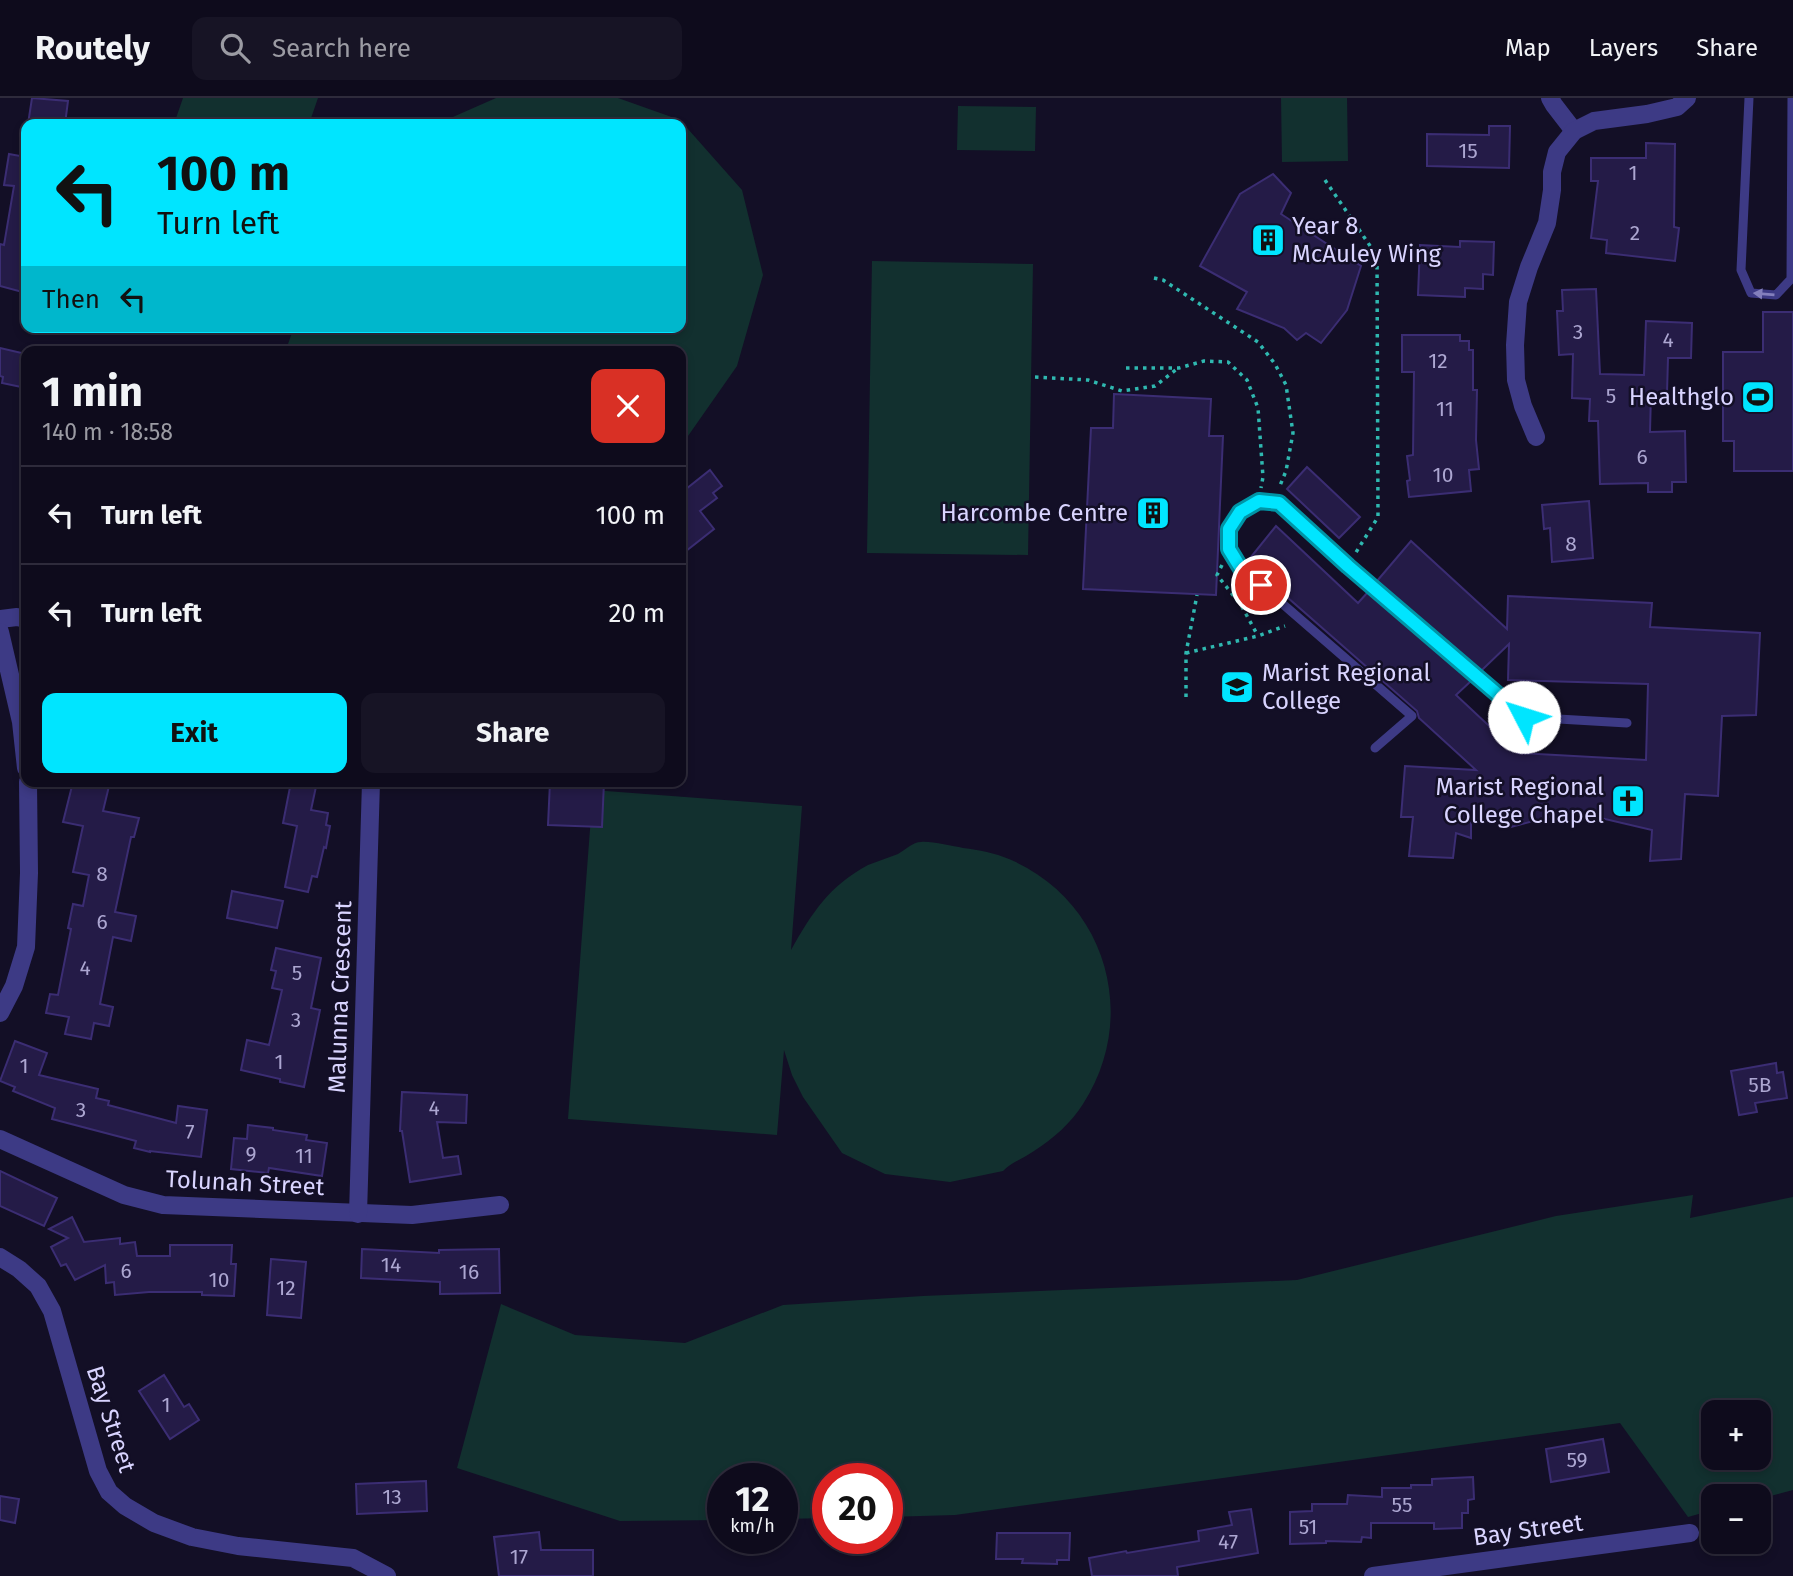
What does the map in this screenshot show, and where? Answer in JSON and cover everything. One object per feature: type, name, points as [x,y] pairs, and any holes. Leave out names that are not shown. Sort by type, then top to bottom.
[{"type":"street","points":[[1550,98],[1574,131]]},
{"type":"street","points":[[1536,437],[1516,380],[1518,302],[1547,223],[1552,172],[1557,152],[1574,131],[1594,121],[1677,107],[1687,98]]},
{"type":"street","points":[[0,619],[21,618]]},
{"type":"street","points":[[0,632],[21,722]]},
{"type":"street","points":[[0,1013],[14,986],[26,947],[29,873],[27,787]]},
{"type":"street","name":"Malunna Crescent","points":[[358,1214],[370,787]]},
{"type":"street","name":"Tolunah Street","points":[[0,1139],[124,1195],[163,1205],[412,1215],[500,1205]]},
{"type":"street","name":"Bay Street","points":[[0,1257],[38,1286],[52,1311],[98,1471],[108,1492],[125,1506],[154,1523],[191,1537],[238,1546],[353,1558],[387,1576]]},
{"type":"street","name":"Bay Street","points":[[1373,1576],[1454,1571],[1690,1533]]},
{"type":"lane","points":[[1749,98],[1741,270],[1751,293],[1776,295],[1791,279],[1793,98]]},
{"type":"lane","points":[[1375,748],[1412,716],[1240,567],[1229,549],[1229,529],[1240,512],[1259,501],[1279,503],[1524,717],[1627,723]]},
{"type":"path","points":[[1325,180],[1377,257],[1378,517],[1348,566]]},
{"type":"path","points":[[1154,278],[1163,280],[1258,342],[1275,364],[1286,385],[1293,433],[1286,471],[1273,503]]},
{"type":"path","points":[[1126,368],[1179,368],[1204,361],[1228,362],[1247,380],[1258,408],[1263,477],[1259,501]]},
{"type":"path","points":[[1035,377],[1088,380],[1122,391],[1155,386],[1179,368]]},
{"type":"path","points":[[1229,549],[1217,575],[1241,605],[1258,636]]},
{"type":"path","points":[[1186,697],[1186,653],[1197,594]]},
{"type":"path","points":[[1186,653],[1258,636],[1301,620]]},
{"type":"green space","points":[[183,98],[318,98],[311,119],[176,119]]},
{"type":"green space","points":[[496,98],[618,98],[677,119],[448,119]]},
{"type":"green space","points":[[1281,98],[1347,98],[1348,161],[1282,162]]},
{"type":"green space","points":[[958,106],[1036,107],[1035,151],[957,150]]},
{"type":"green space","points":[[686,127],[742,190],[763,275],[737,366],[686,437],[686,346],[288,344],[292,333],[686,333]]},
{"type":"green space","points":[[872,261],[1033,264],[1028,555],[867,553]]},
{"type":"green space","points":[[593,790],[802,806],[791,950],[814,912],[842,882],[868,865],[898,854],[918,842],[993,853],[1042,878],[1070,902],[1090,931],[1104,964],[1110,999],[1109,1034],[1100,1070],[1083,1104],[1055,1136],[1003,1171],[950,1182],[885,1174],[842,1153],[803,1097],[784,1050],[777,1135],[568,1119]]},
{"type":"green space","points":[[1693,1195],[1690,1218],[1793,1197],[1793,1490],[1771,1496],[1771,1484],[1701,1484],[1701,1513],[1688,1517],[1620,1423],[955,1515],[903,1517],[903,1463],[812,1463],[812,1518],[798,1519],[798,1463],[707,1463],[707,1520],[620,1521],[457,1468],[501,1304],[575,1335],[685,1343],[783,1305],[923,1296],[1297,1280],[1556,1216]]},
{"type":"building","points":[[32,98],[68,101],[66,119],[29,119]]},
{"type":"building","points":[[1489,126],[1510,126],[1509,168],[1427,166],[1427,134],[1489,135]]},
{"type":"building","points":[[1646,143],[1675,144],[1674,227],[1679,228],[1675,261],[1606,253],[1607,240],[1591,238],[1598,181],[1591,181],[1591,158],[1646,158]]},
{"type":"building","points":[[9,154],[21,156],[21,292],[0,286],[0,244],[4,245],[14,186],[4,185]]},
{"type":"building","name":"Year 8 McAuley Wing","points":[[1273,174],[1291,193],[1281,214],[1361,266],[1347,310],[1321,343],[1306,333],[1297,340],[1284,328],[1237,309],[1247,292],[1200,266],[1240,194]]},
{"type":"building","points":[[1460,241],[1494,242],[1493,275],[1483,274],[1483,289],[1465,288],[1465,297],[1418,295],[1420,245],[1460,247]]},
{"type":"building","points":[[1596,289],[1600,374],[1644,375],[1646,321],[1692,323],[1691,358],[1668,358],[1667,393],[1651,393],[1650,432],[1685,431],[1686,482],[1672,482],[1672,492],[1648,492],[1648,483],[1600,484],[1598,421],[1589,421],[1590,399],[1572,398],[1573,354],[1559,355],[1557,311],[1563,311],[1562,290]]},
{"type":"building","name":"Healthglo","points":[[1763,312],[1793,312],[1793,471],[1734,471],[1734,441],[1723,441],[1723,352],[1763,352]]},
{"type":"building","points":[[1402,335],[1460,335],[1460,341],[1469,341],[1469,350],[1473,350],[1479,469],[1469,470],[1471,491],[1409,497],[1407,456],[1413,455],[1414,372],[1402,372]]},
{"type":"building","points":[[0,348],[21,353],[21,387],[2,383],[3,377],[0,376]]},
{"type":"building","name":"Harcombe Centre","points":[[1114,394],[1211,399],[1209,436],[1223,436],[1216,595],[1083,589],[1091,428],[1113,428]]},
{"type":"building","points":[[1307,467],[1360,517],[1339,538],[1287,489]]},
{"type":"building","points":[[710,470],[722,486],[713,493],[717,498],[700,511],[714,529],[686,551],[686,489]]},
{"type":"building","points":[[1589,501],[1593,558],[1552,562],[1550,528],[1544,529],[1542,505]]},
{"type":"building","points":[[1276,526],[1358,603],[1368,592],[1471,681],[1456,695],[1518,753],[1646,760],[1648,684],[1508,680],[1509,644],[1481,671],[1377,581],[1411,541],[1507,629],[1508,596],[1652,603],[1650,627],[1760,633],[1756,715],[1722,716],[1718,796],[1685,794],[1681,859],[1650,861],[1652,830],[1571,811],[1511,827],[1509,813],[1471,820],[1471,838],[1456,833],[1453,858],[1409,856],[1413,817],[1401,817],[1405,766],[1476,770],[1419,718],[1417,711],[1247,562]]},
{"type":"building","points":[[72,787],[109,787],[103,811],[139,818],[134,837],[131,837],[115,912],[136,916],[131,941],[113,937],[100,1004],[113,1007],[109,1026],[94,1023],[91,1039],[65,1034],[69,1017],[46,1013],[50,994],[58,995],[73,904],[83,906],[89,875],[73,872],[83,826],[63,822]]},
{"type":"building","points":[[290,787],[316,787],[311,810],[328,813],[326,825],[330,826],[317,877],[312,876],[308,892],[285,887],[297,826],[283,823]]},
{"type":"building","points":[[550,787],[604,787],[602,827],[548,825]]},
{"type":"building","points":[[232,891],[283,901],[277,928],[227,918]]},
{"type":"building","points":[[276,948],[321,958],[311,1008],[320,1010],[304,1087],[241,1070],[247,1040],[269,1045],[282,990],[272,988],[276,971],[271,970]]},
{"type":"building","points":[[15,1041],[47,1053],[39,1075],[98,1089],[96,1098],[109,1101],[108,1105],[176,1123],[178,1106],[207,1110],[201,1157],[134,1148],[136,1141],[52,1119],[55,1108],[13,1091],[15,1087],[0,1081]]},
{"type":"building","points":[[1776,1063],[1777,1073],[1783,1072],[1787,1098],[1755,1103],[1757,1112],[1739,1115],[1731,1071]]},
{"type":"building","points":[[402,1092],[467,1095],[466,1123],[437,1122],[443,1158],[458,1156],[461,1174],[410,1182],[400,1131]]},
{"type":"building","points":[[248,1125],[307,1135],[306,1140],[327,1143],[322,1176],[269,1168],[268,1173],[231,1169],[234,1138],[247,1139]]},
{"type":"building","points":[[0,1171],[57,1198],[44,1226],[0,1206]]},
{"type":"building","points":[[72,1217],[84,1242],[120,1238],[120,1244],[135,1242],[137,1256],[170,1256],[170,1245],[232,1245],[231,1264],[236,1264],[234,1296],[202,1295],[202,1292],[115,1295],[114,1282],[106,1283],[105,1265],[75,1280],[66,1264],[61,1266],[51,1247],[68,1238],[49,1229]]},
{"type":"building","points":[[362,1249],[439,1253],[439,1250],[499,1249],[500,1293],[440,1294],[440,1282],[361,1278]]},
{"type":"building","points":[[271,1259],[306,1262],[301,1318],[267,1315]]},
{"type":"building","points":[[164,1375],[184,1407],[189,1404],[199,1420],[170,1439],[139,1391]]},
{"type":"building","points":[[1603,1439],[1609,1472],[1551,1482],[1546,1449]]},
{"type":"building","points":[[1473,1477],[1474,1499],[1468,1500],[1468,1513],[1462,1513],[1462,1528],[1434,1529],[1434,1523],[1371,1523],[1371,1538],[1362,1537],[1361,1542],[1290,1544],[1290,1512],[1312,1511],[1312,1504],[1347,1504],[1348,1495],[1382,1497],[1382,1488],[1411,1488],[1411,1485],[1432,1485],[1432,1479]]},
{"type":"building","points":[[426,1481],[427,1511],[357,1514],[356,1484]]},
{"type":"building","points":[[0,1496],[19,1499],[15,1523],[0,1520]]},
{"type":"building","points":[[1251,1509],[1258,1553],[1177,1567],[1178,1576],[1092,1576],[1089,1558],[1199,1541],[1198,1531],[1232,1525],[1229,1512]]},
{"type":"building","points":[[539,1532],[541,1550],[593,1550],[593,1576],[499,1576],[494,1537]]},
{"type":"building","points":[[997,1533],[1070,1533],[1069,1560],[1057,1560],[1057,1564],[1022,1563],[1023,1559],[996,1559]]},
{"type":"place","name":"Year 8 McAuley Wing","points":[[1268,240]]},
{"type":"place","name":"Healthglo","points":[[1758,397]]},
{"type":"place","name":"Harcombe Centre","points":[[1153,513]]},
{"type":"place","name":"Marist Regional College","points":[[1237,687]]},
{"type":"place","name":"Marist Regional College Chapel","points":[[1628,801]]},
{"type":"route","points":[[1261,585],[1240,567],[1229,549],[1229,529],[1240,512],[1259,501],[1279,503],[1524,717]]}]
